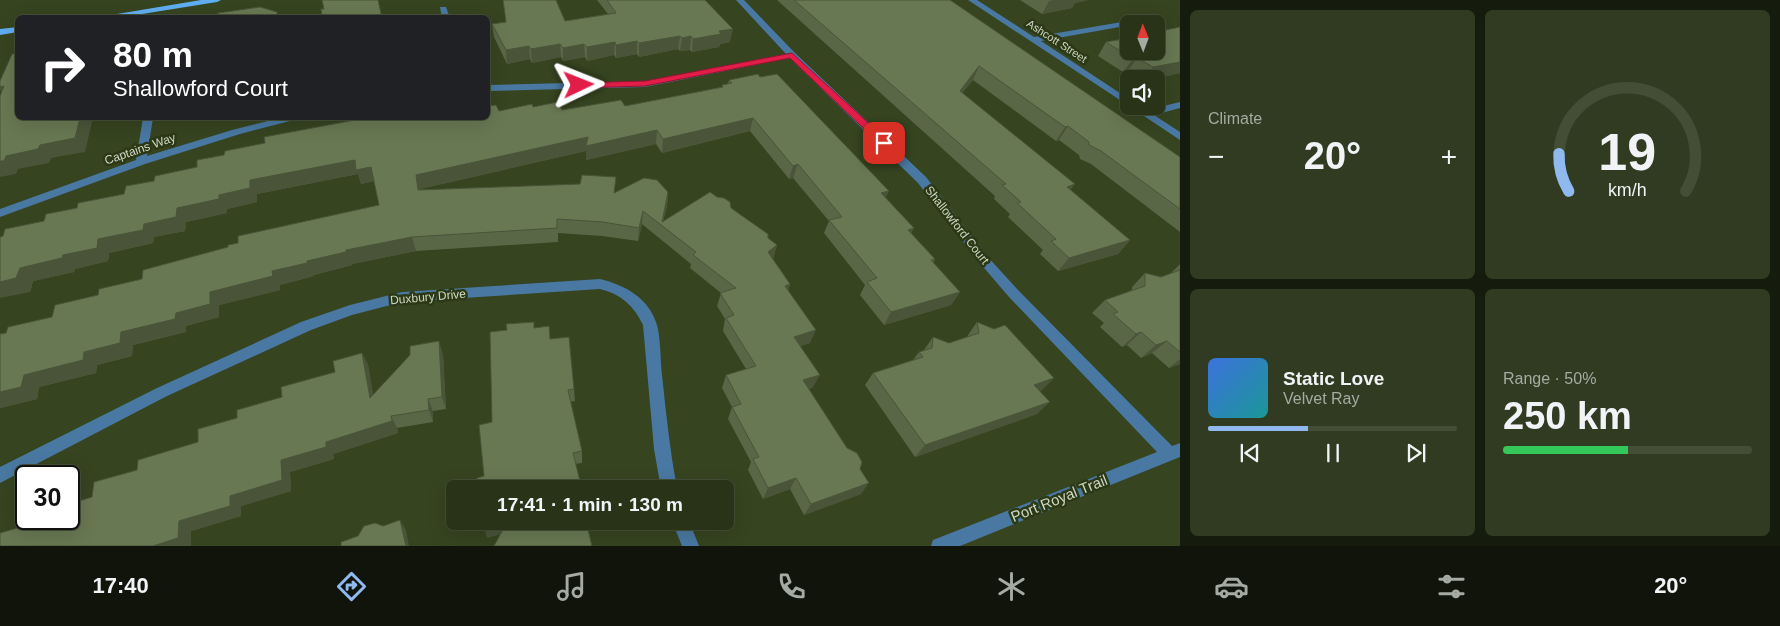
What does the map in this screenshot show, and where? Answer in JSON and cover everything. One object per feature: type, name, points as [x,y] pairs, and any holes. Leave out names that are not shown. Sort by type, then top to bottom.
[{"type":"main road","points":[[117,15],[217,0]]},
{"type":"main road","points":[[0,32],[15,30]]},
{"type":"street","name":"Shallowford Court","points":[[740,0],[792,55],[922,180],[987,264],[1019,299],[1175,452]]},
{"type":"street","name":"Ashcott Street","points":[[972,0],[1120,97]]},
{"type":"street","points":[[1033,40],[1120,24]]},
{"type":"street","points":[[490,88],[645,84],[792,55]]},
{"type":"street","points":[[1165,109],[1180,105]]},
{"type":"street","points":[[1147,115],[1180,137]]},
{"type":"street","points":[[141,162],[148,120]]},
{"type":"street","name":"Captains Way","points":[[0,213],[141,162],[236,132],[282,120]]},
{"type":"street","name":"Duxbury Drive","points":[[0,475],[162,392],[306,326],[350,310],[402,297],[600,284],[628,294],[643,309],[650,325],[662,449],[668,480]]},
{"type":"street","name":"Port Royal Trail","points":[[939,546],[1175,452]]},
{"type":"street","points":[[684,530],[691,546]]},
{"type":"building","points":[[322,0],[378,0],[381,15],[322,15],[321,9],[324,9]]},
{"type":"building","points":[[503,0],[556,0],[565,21],[616,13],[607,0],[705,0],[733,29],[719,31],[721,34],[693,39],[691,36],[682,38],[680,36],[616,45],[615,42],[587,47],[584,44],[563,48],[560,44],[531,49],[529,46],[506,50],[492,24],[506,22]]},
{"type":"building","points":[[794,0],[950,0],[1180,157],[1180,209],[1101,151],[1089,145],[1089,142],[1068,126],[1065,127],[979,66],[960,91],[1075,184],[1067,187],[1130,240],[1069,258],[1051,241],[1056,239],[1017,203],[1021,202],[1002,185],[1006,184]]},
{"type":"building","points":[[260,7],[277,12],[277,15],[218,15],[218,13]]},
{"type":"building","points":[[1180,27],[1180,62],[1153,67],[1141,60],[1165,60],[1165,30]]},
{"type":"building","points":[[1120,40],[1120,51],[1106,42]]},
{"type":"building","points":[[12,54],[15,54],[15,120],[80,120],[75,138],[40,145],[38,149],[6,156],[4,161],[0,161],[0,96],[4,86],[0,87],[0,81]]},
{"type":"building","points":[[758,74],[760,77],[777,74],[889,191],[881,193],[914,228],[908,230],[935,259],[931,260],[960,292],[891,312],[867,282],[877,278],[829,220],[842,217],[798,164],[793,166],[753,118],[663,139],[657,130],[586,146],[588,137],[416,175],[418,190],[580,184],[582,175],[616,177],[614,193],[644,178],[657,180],[668,192],[662,222],[710,192],[717,197],[724,198],[730,202],[731,208],[768,234],[768,238],[777,245],[768,252],[790,284],[785,286],[816,330],[794,337],[820,375],[803,380],[847,448],[857,453],[862,462],[860,469],[869,483],[811,504],[796,478],[768,488],[753,459],[759,457],[732,407],[741,404],[726,375],[756,366],[726,318],[734,315],[720,293],[736,288],[693,255],[696,252],[643,211],[639,228],[603,222],[557,219],[557,228],[412,237],[346,250],[346,252],[272,271],[273,276],[210,292],[210,304],[176,313],[175,319],[121,332],[120,343],[84,352],[83,360],[24,375],[21,387],[0,392],[0,334],[6,333],[8,327],[52,317],[55,305],[98,295],[99,289],[142,279],[143,270],[228,247],[228,245],[238,243],[238,236],[379,205],[371,167],[356,170],[355,160],[250,180],[250,188],[219,195],[219,199],[177,208],[176,217],[144,224],[143,230],[98,239],[97,248],[63,255],[62,258],[20,268],[16,278],[0,282],[0,237],[3,236],[5,229],[44,221],[46,214],[77,208],[78,203],[124,194],[126,186],[154,181],[155,176],[197,167],[197,160],[224,155],[225,151],[265,143],[264,137],[355,120],[490,120],[490,106],[496,105],[499,111],[532,104],[533,107],[558,102],[562,110],[621,100],[625,106],[723,87],[722,85],[732,83],[729,80]]},
{"type":"building","points":[[1180,270],[1180,352],[1167,341],[1156,345],[1141,332],[1136,334],[1113,314],[1118,312],[1105,300],[1145,286],[1145,273],[1161,277]]},
{"type":"building","points":[[534,322],[534,328],[549,326],[550,339],[569,337],[574,389],[568,390],[582,451],[573,453],[580,480],[477,480],[477,478],[484,476],[479,425],[492,422],[490,332],[507,330],[506,324]]},
{"type":"building","points":[[977,322],[994,329],[1005,325],[1054,378],[1034,385],[1050,402],[925,445],[873,373],[923,357],[919,352],[932,348],[933,337],[949,343],[979,333]]},
{"type":"building","points":[[439,341],[442,397],[428,399],[429,410],[391,416],[392,421],[326,442],[326,447],[281,460],[282,480],[230,496],[230,506],[179,521],[178,538],[153,546],[0,546],[0,533],[15,529],[80,530],[80,501],[92,497],[94,482],[137,470],[138,460],[198,442],[198,429],[237,418],[237,410],[282,397],[281,387],[335,372],[333,361],[362,353],[370,398],[410,355],[410,346]]},
{"type":"building","points":[[400,520],[406,546],[341,546],[341,542],[358,536],[364,526],[375,523],[383,526]]},
{"type":"building","points":[[503,530],[588,530],[592,546],[494,546]]},
{"type":"route","points":[[579,85],[645,84],[792,55],[884,143]]}]
